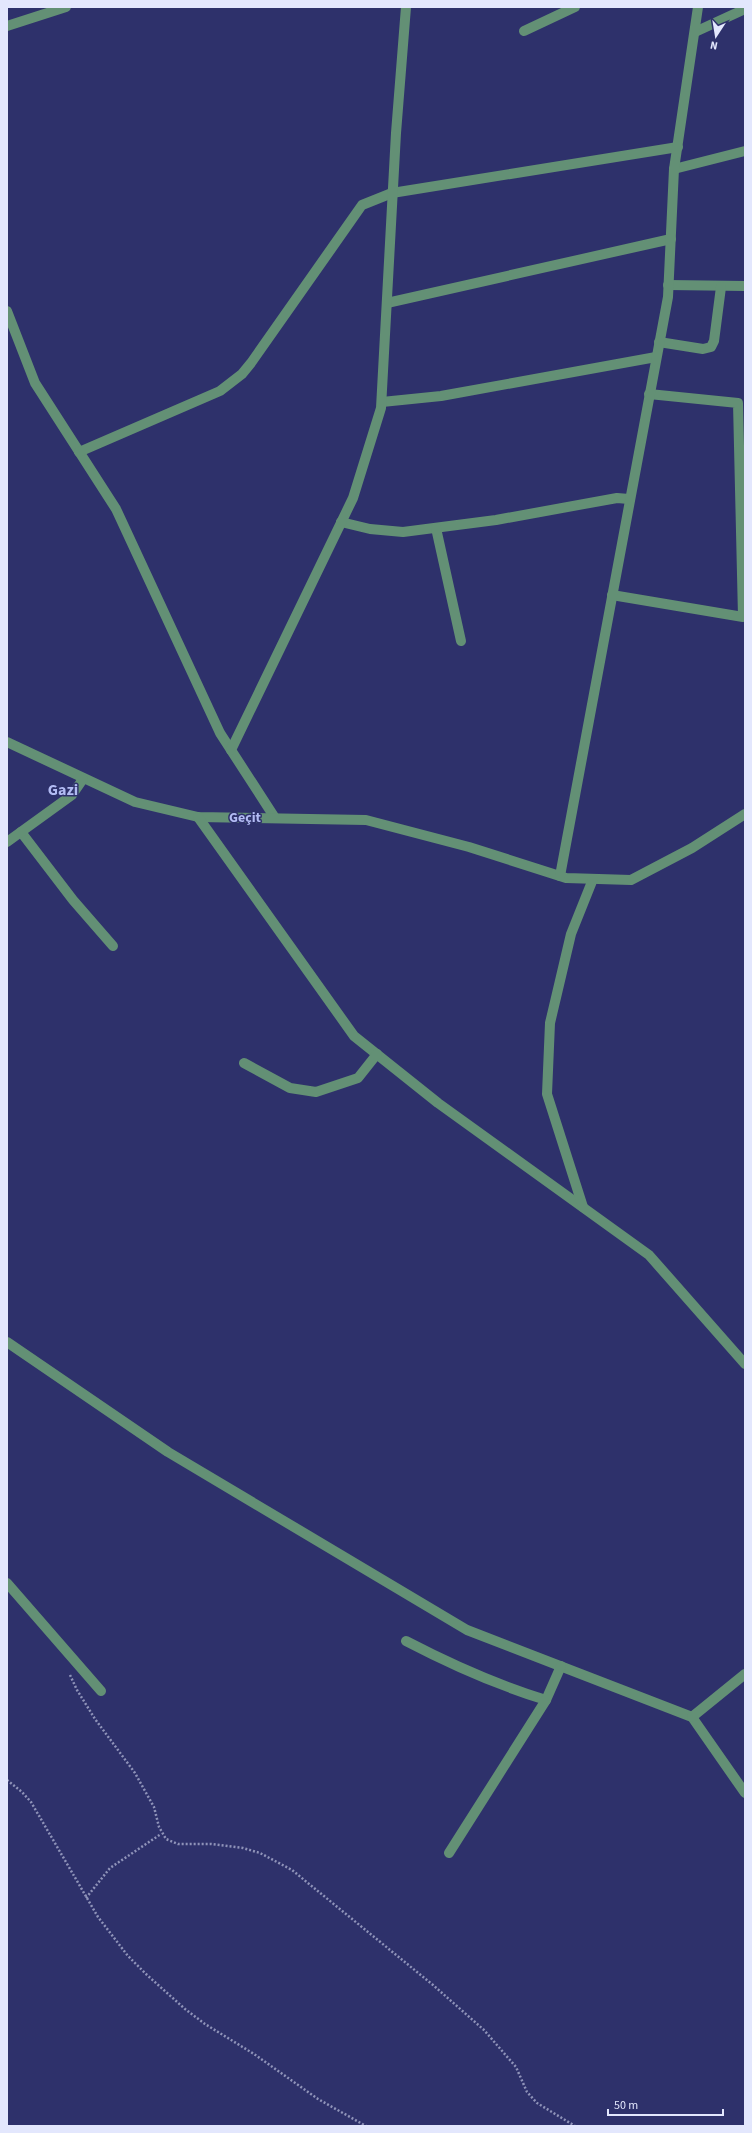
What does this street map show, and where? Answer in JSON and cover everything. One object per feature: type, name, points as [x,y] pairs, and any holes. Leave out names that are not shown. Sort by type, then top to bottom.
[{"type":"street","points":[[7,26],[66,7]]},
{"type":"street","points":[[231,750],[353,498],[381,408],[392,194],[406,7]]},
{"type":"street","points":[[524,31],[575,7]]},
{"type":"street","points":[[560,876],[659,342],[668,285],[674,169],[698,7]]},
{"type":"street","points":[[695,32],[745,9]]},
{"type":"street","points":[[79,452],[209,396],[231,384],[251,363],[362,205],[392,194],[678,147]]},
{"type":"street","points":[[674,169],[745,151]]},
{"type":"street","points":[[387,303],[671,239]]},
{"type":"street","points":[[668,285],[721,287],[745,286]]},
{"type":"street","points":[[659,342],[703,349],[711,347],[714,341],[721,287]]},
{"type":"street","points":[[7,311],[35,383],[116,509],[220,733],[275,818]]},
{"type":"street","points":[[382,402],[441,396],[656,357]]},
{"type":"street","points":[[612,595],[743,617],[738,403],[649,394]]},
{"type":"street","points":[[341,522],[370,529],[403,532],[549,511],[617,498],[629,499]]},
{"type":"street","points":[[436,528],[461,641]]},
{"type":"street","points":[[7,742],[83,779],[135,802],[198,817],[366,820],[469,847],[560,876],[631,880],[692,848],[745,814]]},
{"type":"street","points":[[7,842],[72,795],[83,779]]},
{"type":"street","points":[[198,817],[354,1036],[438,1103],[649,1255],[745,1364]]},
{"type":"street","points":[[21,832],[73,900],[113,946]]},
{"type":"street","points":[[582,1207],[547,1094],[550,1023],[571,934],[593,879]]},
{"type":"street","points":[[244,1064],[290,1088],[316,1092],[358,1078],[377,1054]]},
{"type":"street","points":[[7,1342],[168,1452],[467,1630],[692,1717],[745,1793]]},
{"type":"street","points":[[7,1583],[101,1692]]},
{"type":"street","points":[[406,1641],[463,1670],[491,1682],[546,1700]]},
{"type":"street","points":[[449,1853],[546,1700],[561,1666]]},
{"type":"street","points":[[692,1717],[745,1674]]},
{"type":"path","points":[[73,1660],[70,1674],[77,1690],[95,1719],[135,1773],[157,1813],[162,1834],[172,1842],[178,1844],[210,1844],[243,1848],[260,1853],[292,1870],[433,1985],[484,2030],[516,2067],[527,2092],[537,2103],[575,2126]]},
{"type":"path","points":[[7,1780],[22,1792],[31,1802],[86,1898],[107,1930],[128,1956],[185,2008],[318,2099],[366,2126]]},
{"type":"path","points":[[86,1898],[110,1868],[162,1834]]},
{"type":"district","name":"Gazi","points":[[63,789]]},
{"type":"district","name":"Geçit","points":[[245,817]]}]
